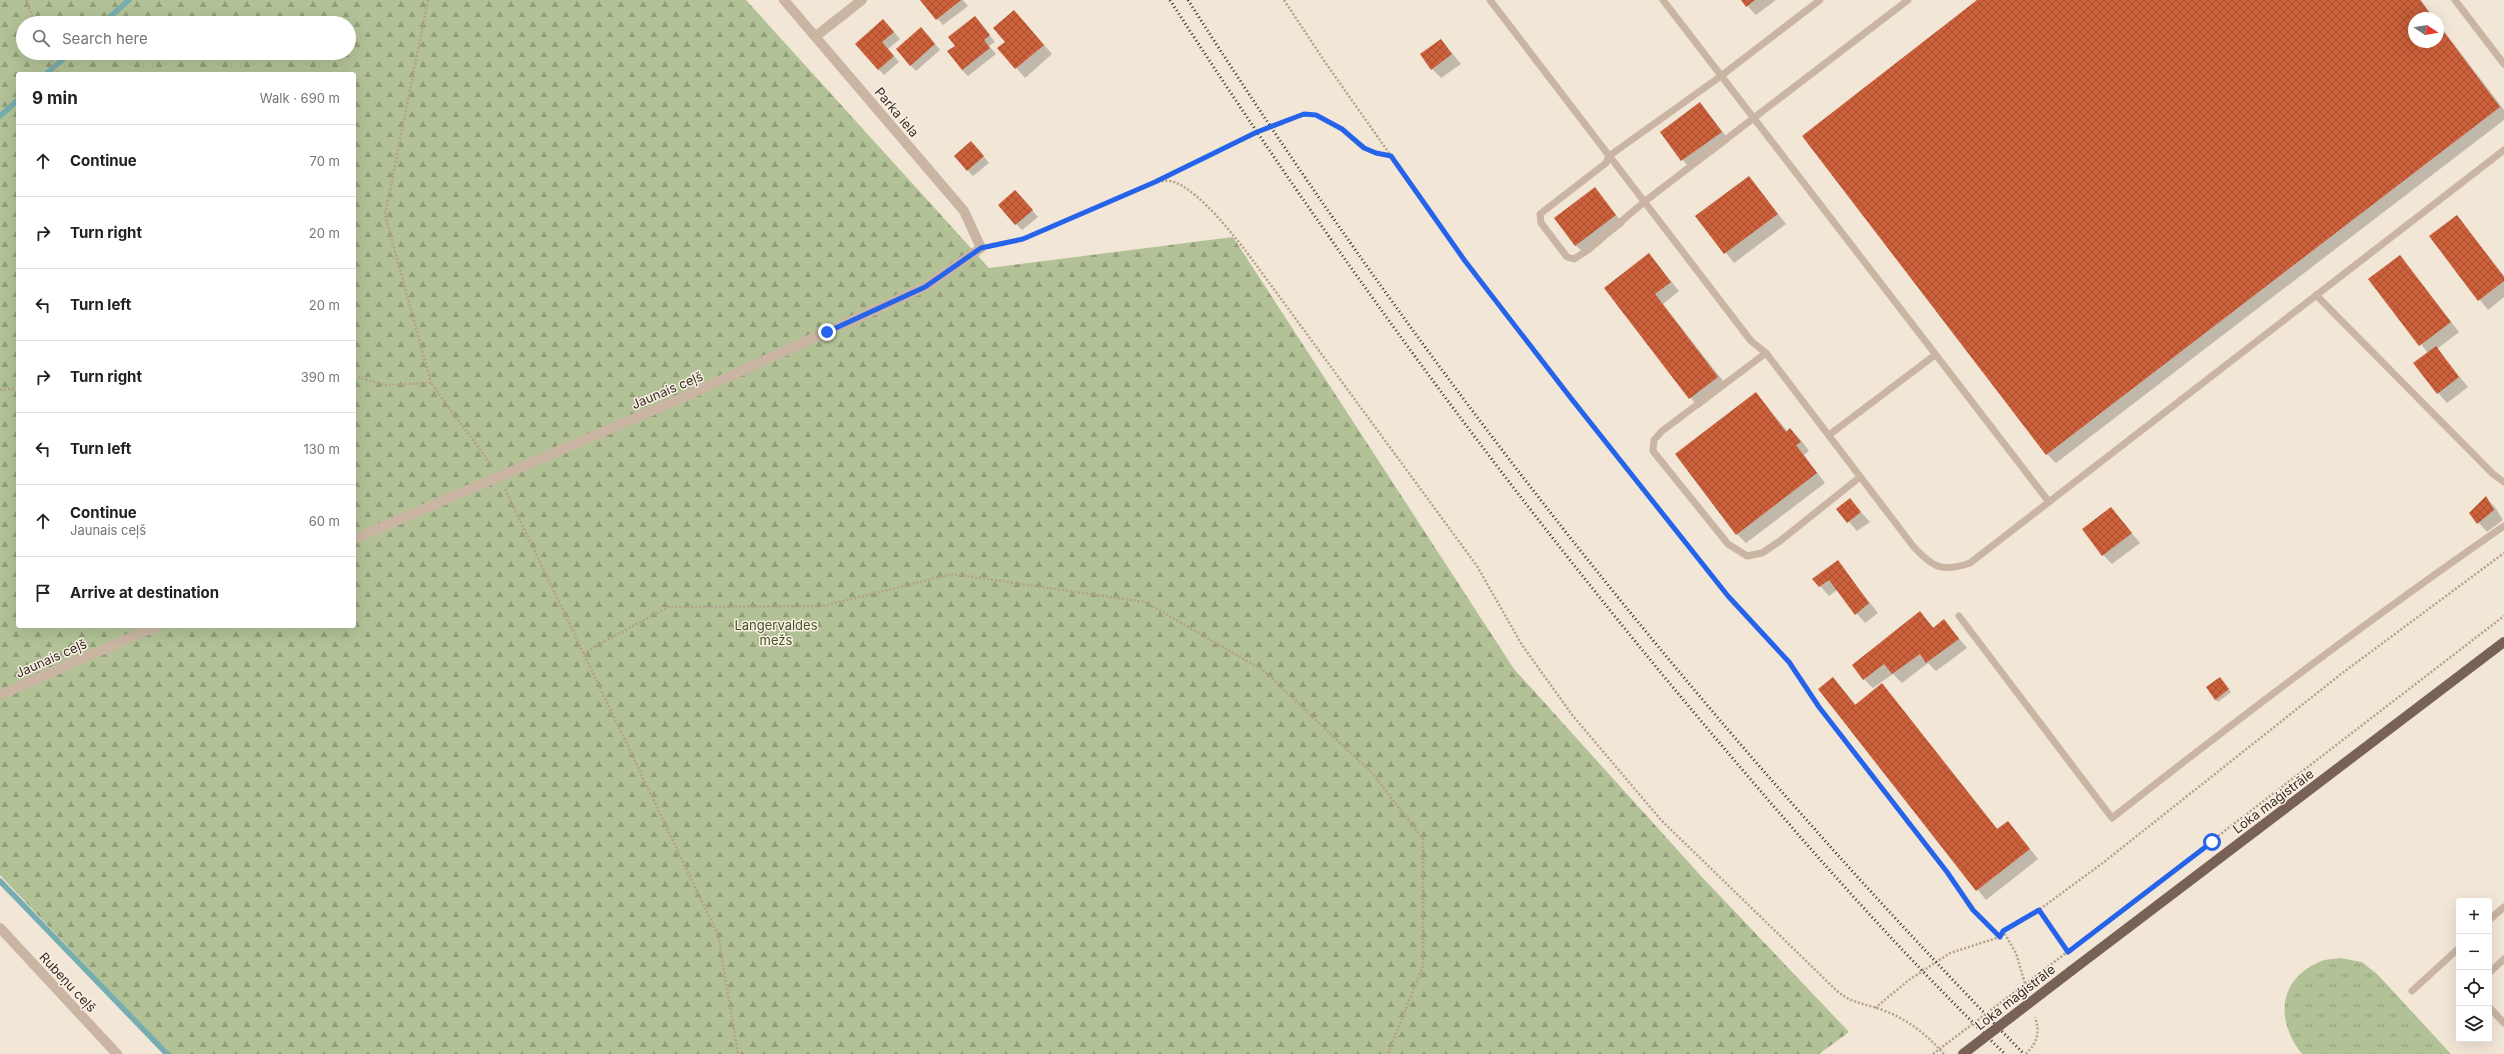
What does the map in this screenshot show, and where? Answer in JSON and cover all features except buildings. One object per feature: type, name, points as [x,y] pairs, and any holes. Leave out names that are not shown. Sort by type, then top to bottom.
[{"type":"main road","name":"Loka maģistrāle","points":[[1963,1054],[2504,642]]},
{"type":"street","name":"Parka iela","points":[[784,0],[964,211],[981,248]]},
{"type":"street","points":[[816,36],[862,0]]},
{"type":"street","name":"Jaunais ceļš","points":[[356,538],[499,475],[684,397],[925,287],[981,248]]},
{"type":"street","name":"Jaunais ceļš","points":[[0,695],[152,628]]},
{"type":"street","name":"Rubeņu ceļš","points":[[0,928],[117,1054]]},
{"type":"lane","points":[[1490,0],[1751,341],[1766,353],[1928,563],[1942,568],[1955,568],[1970,563],[2504,150]]},
{"type":"lane","points":[[1663,0],[2049,502]]},
{"type":"lane","points":[[1820,0],[1721,76],[1609,156],[1606,163],[1540,214],[1541,223],[1567,257],[1574,259],[1588,250],[1644,202],[1908,0]]},
{"type":"lane","points":[[2455,0],[2504,64]]},
{"type":"lane","points":[[2316,295],[2493,474],[2504,482]]},
{"type":"lane","points":[[1766,353],[1662,431],[1654,440],[1653,451],[1728,544],[1747,556],[1762,553],[1860,476]]},
{"type":"lane","points":[[1829,435],[1935,355]]},
{"type":"lane","points":[[1959,616],[2112,818],[2226,728],[2406,595],[2504,526]]},
{"type":"lane","points":[[2492,917],[2504,906]]},
{"type":"lane","points":[[2412,991],[2456,951]]},
{"type":"lane","points":[[2492,970],[2504,959]]},
{"type":"lane","points":[[2492,1010],[2504,1023]]},
{"type":"path","points":[[26,0],[32,16]]},
{"type":"path","points":[[428,0],[385,215],[431,382],[499,475],[718,935],[738,1054]]},
{"type":"path","points":[[1284,0],[1465,261],[1570,397],[1728,596],[1789,662],[1819,707],[1947,872],[1973,910],[2000,937]]},
{"type":"path","points":[[51,60],[56,72]]},
{"type":"path","points":[[981,248],[1023,239],[1155,182],[1257,132],[1304,114],[1316,115],[1328,120],[1364,148],[1376,153],[1391,156]]},
{"type":"path","points":[[1155,182],[1172,181],[1186,189],[1238,240],[1477,566],[1522,645],[1559,698],[1642,798],[1837,991],[1855,1003],[1875,1008],[1913,1024],[1944,1054]]},
{"type":"path","points":[[356,377],[384,385],[431,382]]},
{"type":"path","points":[[0,390],[16,388]]},
{"type":"path","points":[[1875,1008],[1909,980],[1950,953],[2000,937],[2003,931],[2039,910],[2110,857],[2341,674],[2504,553]]},
{"type":"path","points":[[584,653],[668,607],[822,606],[952,574],[1145,602],[1263,670],[1373,774],[1423,838],[1424,966],[1388,1054]]},
{"type":"path","points":[[1933,1054],[2067,953],[2504,616]]},
{"type":"path","points":[[2039,910],[2067,953]]},
{"type":"path","points":[[2003,931],[2016,953],[2028,992]]},
{"type":"path","points":[[2026,1054],[2035,1044],[2039,1030],[2034,1012]]},
{"type":"green space","name":"Langervaldes mežs","points":[[0,0],[746,0],[989,268],[1233,237],[1514,669],[1701,876],[1849,1032],[1819,1054],[169,1054],[0,875]]},
{"type":"green space","points":[[2340,958],[2362,962],[2378,975],[2451,1054],[2302,1054],[2288,1028],[2285,1015],[2285,1003],[2288,991],[2295,980],[2305,970],[2321,961]]},
{"type":"waterway","points":[[111,16],[129,0]]},
{"type":"waterway","points":[[48,72],[62,60]]},
{"type":"waterway","points":[[0,116],[16,102]]},
{"type":"waterway","points":[[0,881],[167,1054]]},
{"type":"railway","points":[[1170,0],[1230,92],[1355,274],[1485,451],[1621,624],[1766,798],[1844,886],[1963,1013],[2005,1054]]},
{"type":"railway","points":[[1188,0],[1280,141],[1376,279],[1476,415],[1579,549],[1685,679],[1795,807],[1908,932],[2024,1054]]},
{"type":"route","points":[[827,332],[925,287],[981,248],[1001,245],[1023,239],[1155,182],[1175,171],[1215,154],[1257,132],[1304,114],[1316,115],[1328,120],[1342,129],[1364,148],[1376,153],[1391,156],[1465,261],[1570,397],[1728,596],[1789,662],[1819,707],[1858,754],[1865,767],[1876,778],[1894,805],[1947,872],[1973,910],[1992,931],[2000,937],[2003,931],[2039,910],[2068,952],[2212,842]]}]
